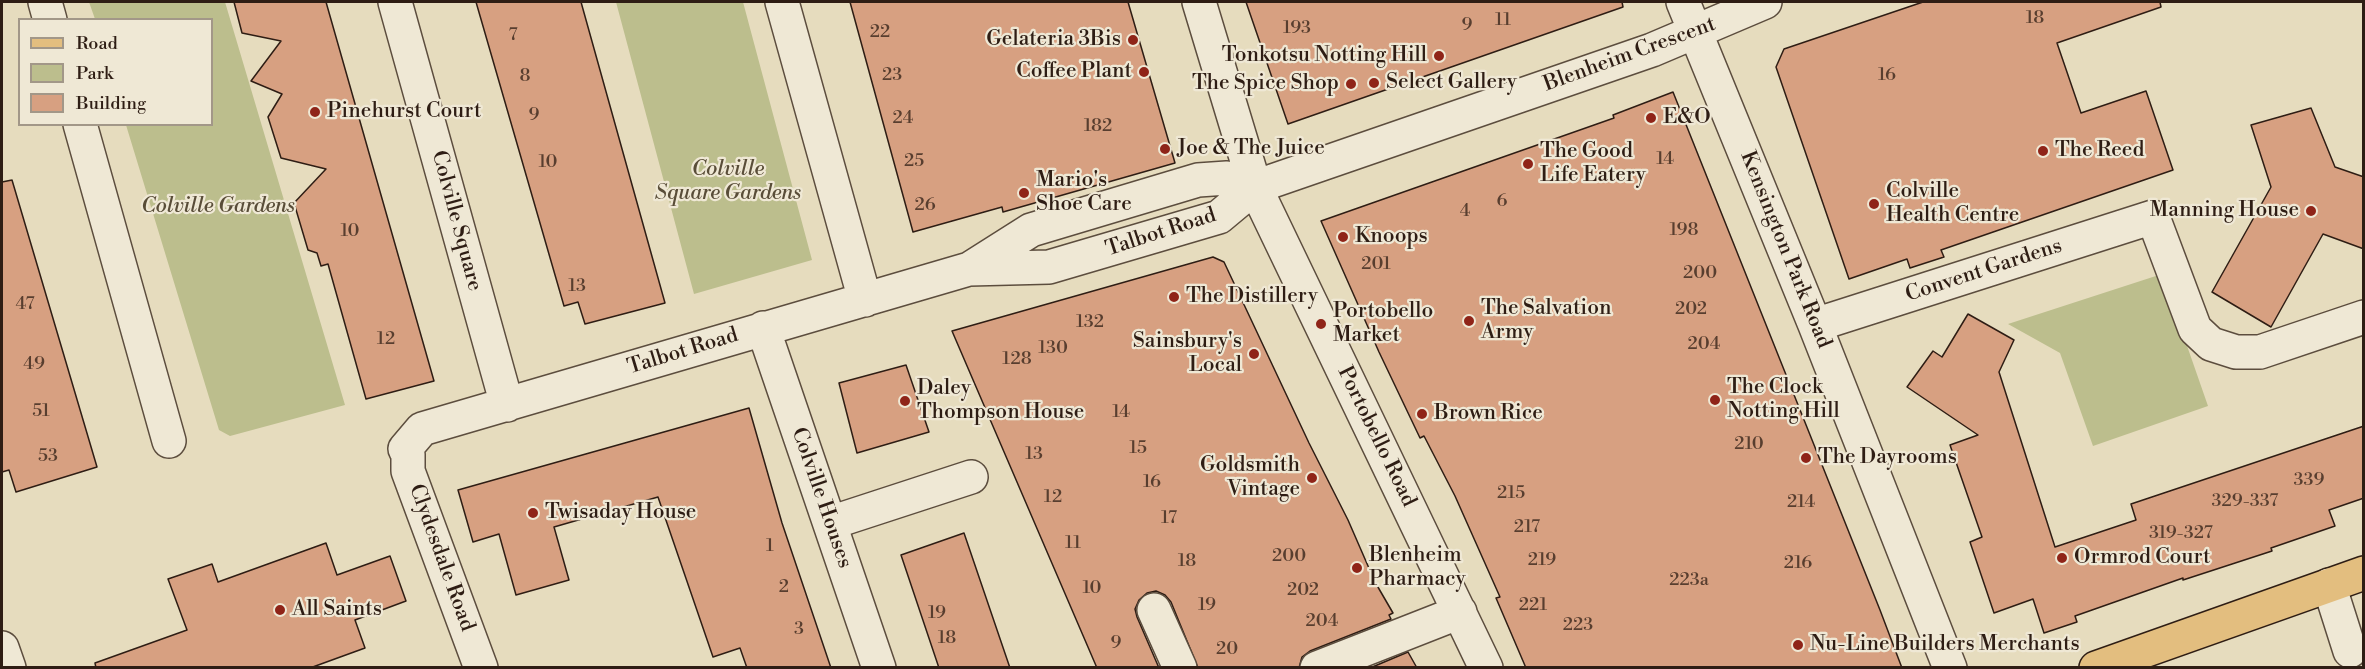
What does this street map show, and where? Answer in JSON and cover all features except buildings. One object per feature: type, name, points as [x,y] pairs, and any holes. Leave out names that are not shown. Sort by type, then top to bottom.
[{"type":"main road","points":[[2096,668],[2364,573]]},
{"type":"street","points":[[45,2],[49,18]]},
{"type":"street","name":"Colville Square","points":[[395,2],[507,405]]},
{"type":"street","points":[[782,2],[865,300]]},
{"type":"street","name":"Portobello Road","points":[[1199,2],[1255,187],[1486,668]]},
{"type":"street","name":"Kensington Park Road","points":[[1683,2],[1815,325],[1950,668]]},
{"type":"street","name":"Blenheim Crescent","points":[[1255,187],[1652,50],[1765,2]]},
{"type":"street","points":[[81,126],[169,441]]},
{"type":"street","name":"Talbot Road","points":[[405,449],[422,429],[969,269],[1049,267],[1219,217],[1255,187]]},
{"type":"street","name":"Convent Gardens","points":[[1815,325],[2153,217],[2195,329],[2211,344],[2236,352],[2260,352],[2364,317]]},
{"type":"street","name":"Colville Houses","points":[[763,328],[879,668]]},
{"type":"street","name":"Clydesdale Road","points":[[405,449],[408,454],[408,471],[481,668]]},
{"type":"street","points":[[830,523],[971,477]]},
{"type":"street","points":[[2329,585],[2350,651]]},
{"type":"street","points":[[1154,610],[1180,668]]},
{"type":"street","points":[[1317,668],[1460,612]]},
{"type":"street","points":[[2,648],[9,668]]},
{"type":"green space","name":"Colville Gardens","points":[[89,2],[225,2],[345,405],[230,436],[219,430],[126,126],[213,126],[213,18],[95,18]]},
{"type":"green space","name":"Colville Square Gardens","points":[[616,2],[743,2],[812,260],[694,294]]},
{"type":"green space","points":[[2162,274],[2208,406],[2093,446],[2060,353],[2008,324]]},
{"type":"place","name":"Gelateria 3Bis","points":[[1133,40]]},
{"type":"place","name":"Tonkotsu Notting Hill","points":[[1439,56]]},
{"type":"place","name":"Coffee Plant","points":[[1144,72]]},
{"type":"place","name":"Select Gallery","points":[[1374,83]]},
{"type":"place","name":"The Spice Shop","points":[[1351,84]]},
{"type":"place","name":"Pinehurst Court","points":[[315,112]]},
{"type":"place","name":"E&O","points":[[1651,118]]},
{"type":"place","name":"Joe & The Juice","points":[[1165,149]]},
{"type":"place","name":"The Reed","points":[[2043,151]]},
{"type":"place","name":"The Good Life Eatery","points":[[1528,164]]},
{"type":"place","name":"Mario's Shoe Care","points":[[1024,193]]},
{"type":"place","name":"Colville Health Centre","points":[[1874,204]]},
{"type":"place","name":"Manning House","points":[[2311,211]]},
{"type":"place","name":"Knoops","points":[[1343,237]]},
{"type":"place","name":"The Distillery","points":[[1174,297]]},
{"type":"place","name":"The Salvation Army","points":[[1469,321]]},
{"type":"place","name":"Portobello Market","points":[[1321,324]]},
{"type":"place","name":"Sainsbury's Local","points":[[1254,354]]},
{"type":"place","name":"The Clock Notting Hill","points":[[1715,400]]},
{"type":"place","name":"Daley Thompson House","points":[[905,401]]},
{"type":"place","name":"Brown Rice","points":[[1422,414]]},
{"type":"place","name":"The Dayrooms","points":[[1806,458]]},
{"type":"place","name":"Goldsmith Vintage","points":[[1312,478]]},
{"type":"place","name":"Twisaday House","points":[[533,513]]},
{"type":"place","name":"Ormrod Court","points":[[2062,558]]},
{"type":"place","name":"Blenheim Pharmacy","points":[[1357,568]]},
{"type":"place","name":"All Saints","points":[[280,610]]},
{"type":"place","name":"Nu-Line Builders Merchants","points":[[1798,645]]}]
